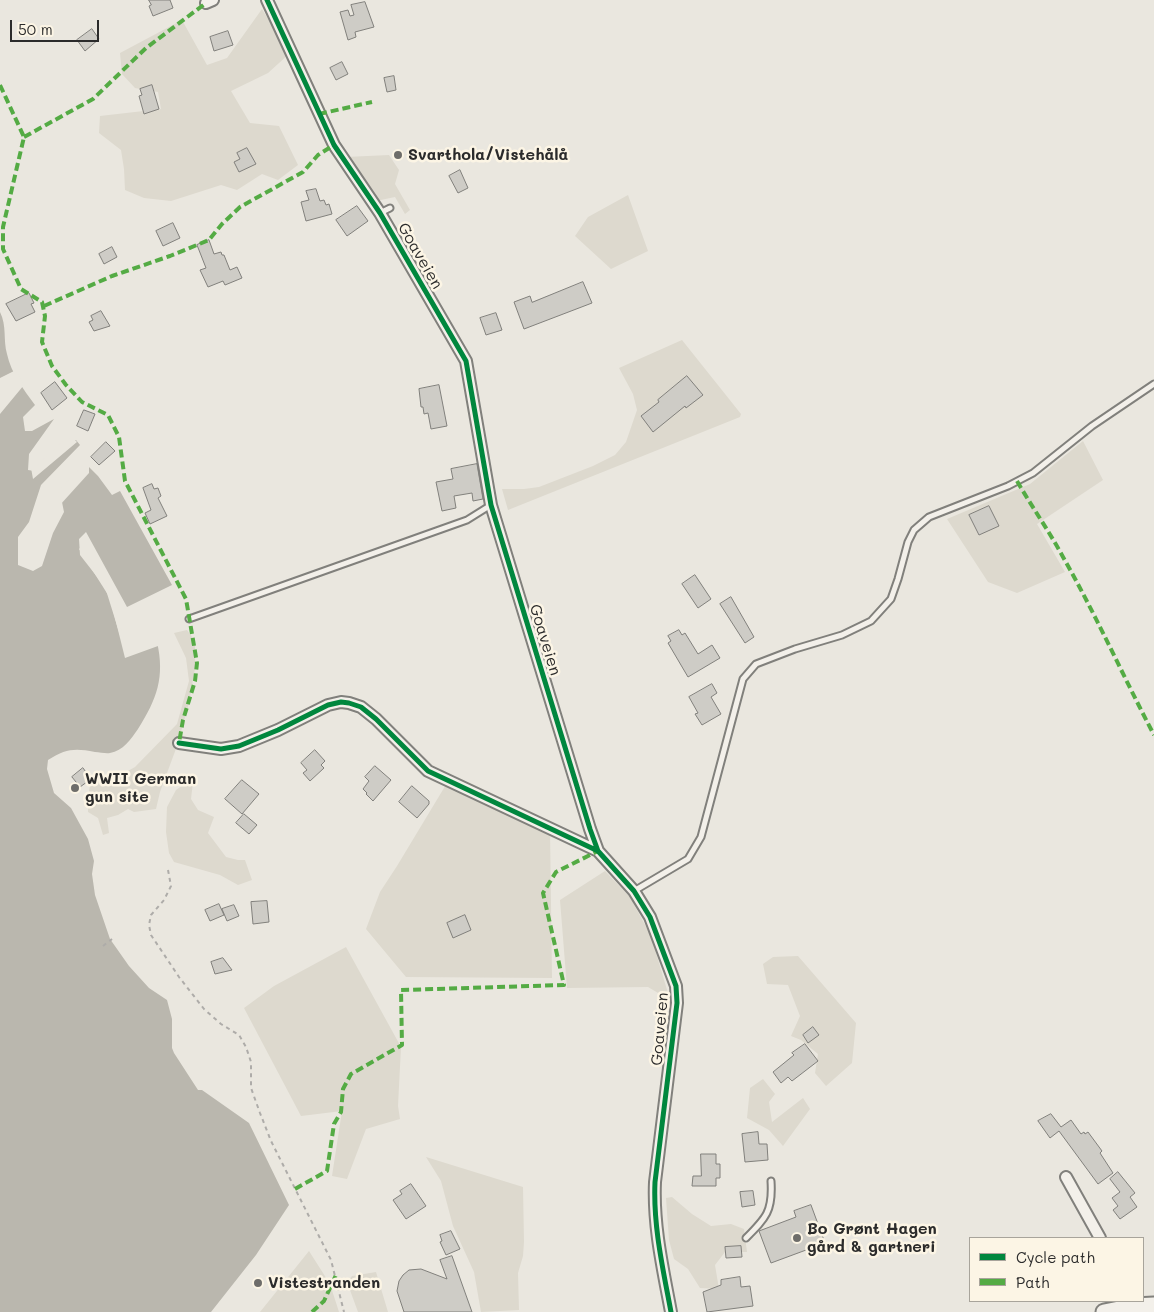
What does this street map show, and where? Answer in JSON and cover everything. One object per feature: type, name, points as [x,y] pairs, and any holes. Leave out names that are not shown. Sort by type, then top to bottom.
[{"type":"main road","points":[[1104,1312],[1134,1303],[1154,1305]]},
{"type":"street","name":"Goaveien","points":[[267,0],[334,145],[385,210],[466,361],[491,504],[590,829],[598,851],[634,890],[650,917],[676,986],[676,1003],[654,1182],[655,1227],[671,1312]]},
{"type":"street","points":[[179,743],[221,749],[239,746],[278,730],[328,705],[341,702],[349,703],[360,707],[376,718],[428,772],[598,851]]},
{"type":"street","points":[[1066,1177],[1099,1237]]},
{"type":"lane","points":[[634,890],[688,859],[701,837],[744,679],[756,664],[795,648],[842,635],[871,621],[891,599],[908,542],[914,530],[929,517],[1008,486],[1033,473],[1092,426],[1154,384]]},
{"type":"lane","points":[[189,619],[467,520],[491,504]]},
{"type":"lane","points":[[746,1238],[760,1224],[770,1208],[771,1182]]},
{"type":"path","points":[[168,870],[171,886],[164,900],[151,915],[149,925],[151,935],[179,977],[204,1009],[220,1024],[239,1035],[246,1047],[251,1062],[251,1088],[260,1113],[271,1141],[331,1260],[344,1312]]},
{"type":"path","points":[[104,946],[112,939]]},
{"type":"shaded area","points":[[262,9],[289,54],[268,73],[231,91],[250,123],[279,126],[298,165],[278,180],[262,174],[237,190],[221,185],[171,201],[144,198],[125,190],[121,150],[99,133],[100,116],[161,109],[158,92],[135,88],[122,74],[120,53],[182,20],[207,65],[227,58]]},
{"type":"shaded area","points":[[389,155],[399,170],[395,184],[410,210],[405,214],[395,197],[376,201],[346,157]]},
{"type":"shaded area","points":[[628,195],[648,251],[611,269],[575,236],[588,217]]},
{"type":"shaded area","points":[[0,312],[9,361],[18,381],[35,405],[23,417],[25,431],[32,431],[54,419],[29,454],[28,470],[34,471],[67,441],[76,440],[80,445],[41,485],[29,522],[18,537],[18,565],[33,571],[42,566],[53,533],[64,512],[60,492],[87,465],[112,495],[120,491],[172,585],[127,607],[86,532],[79,539],[80,555],[105,587],[124,648],[157,642],[160,677],[150,708],[138,729],[123,747],[115,752],[108,753],[70,750],[48,760],[47,769],[54,793],[71,808],[88,839],[94,861],[92,874],[95,895],[110,939],[129,966],[149,988],[167,1000],[172,1019],[172,1048],[174,1053],[198,1090],[202,1090],[249,1123],[289,1205],[256,1255],[211,1312],[0,1312]]},
{"type":"shaded area","points":[[682,340],[741,414],[740,417],[508,510],[502,489],[539,487],[593,466],[615,455],[626,442],[637,410],[633,394],[619,368]]},
{"type":"shaded area","points":[[1083,441],[1103,480],[1037,524],[1065,572],[1017,593],[988,582],[947,519],[1030,484]]},
{"type":"shaded area","points":[[187,630],[195,641],[195,668],[189,703],[156,809],[134,812],[128,809],[118,815],[107,818],[109,833],[103,835],[98,818],[88,812],[88,796],[92,775],[117,777],[135,767],[177,724],[189,681],[186,658],[174,633]]},
{"type":"shaded area","points":[[193,782],[191,799],[198,810],[214,817],[208,833],[226,857],[245,860],[252,880],[238,885],[220,875],[174,862],[169,853],[166,832],[167,807],[176,790],[183,785]]},
{"type":"shaded area","points":[[447,783],[550,830],[552,978],[406,977],[366,929],[380,892]]},
{"type":"shaded area","points":[[605,871],[630,897],[651,936],[670,1000],[648,987],[567,988],[560,900]]},
{"type":"shaded area","points":[[346,947],[401,1047],[398,1106],[400,1119],[366,1129],[347,1179],[332,1176],[342,1111],[301,1116],[244,1008],[274,986]]},
{"type":"shaded area","points":[[798,956],[856,1023],[852,1063],[826,1086],[815,1073],[818,1054],[801,1040],[791,1036],[800,1016],[788,985],[767,984],[763,964],[773,957]]},
{"type":"shaded area","points":[[763,1079],[775,1094],[769,1102],[772,1122],[803,1098],[810,1109],[783,1146],[769,1130],[747,1118],[750,1088]]},
{"type":"shaded area","points":[[426,1157],[523,1187],[524,1242],[523,1256],[518,1273],[519,1310],[481,1312],[474,1272],[453,1226],[441,1181]]},
{"type":"shaded area","points":[[672,1197],[692,1214],[711,1226],[731,1224],[744,1229],[747,1252],[725,1252],[715,1265],[719,1289],[700,1288],[688,1269],[674,1259],[669,1240],[666,1198]]},
{"type":"shaded area","points":[[309,1251],[330,1284],[339,1312],[260,1312]]},
{"type":"shaded area","points":[[376,1272],[388,1312],[358,1312],[347,1282],[352,1276]]},
{"type":"pier","points":[[14,371],[18,374],[24,385],[0,414],[0,378]]},
{"type":"pier","points":[[73,438],[77,442],[33,479],[31,468],[33,469],[65,439]]},
{"type":"pier","points":[[85,463],[89,463],[89,473],[60,505],[58,491]]},
{"type":"pier","points":[[83,555],[108,586],[126,645],[132,645],[153,636],[159,641],[158,646],[125,658],[110,598]]},
{"type":"building","points":[[149,0],[170,0],[173,8],[153,16]]},
{"type":"building","points":[[365,2],[374,27],[355,32],[356,37],[348,40],[340,12],[348,10],[350,16],[354,15],[351,5]]},
{"type":"building","points":[[92,29],[99,39],[85,51],[77,40]]},
{"type":"building","points":[[228,31],[233,45],[214,51],[210,37]]},
{"type":"building","points":[[342,62],[348,74],[336,80],[330,68]]},
{"type":"building","points":[[394,76],[396,90],[387,92],[384,78]]},
{"type":"building","points":[[152,85],[159,109],[144,114],[139,96],[142,95],[140,89]]},
{"type":"building","points":[[247,148],[256,164],[239,172],[234,162],[240,159],[237,153]]},
{"type":"building","points":[[460,170],[468,188],[458,193],[449,176]]},
{"type":"building","points":[[316,189],[320,201],[324,200],[326,205],[329,204],[332,214],[306,221],[301,202],[309,200],[306,191]]},
{"type":"building","points":[[357,206],[368,221],[347,236],[336,220]]},
{"type":"building","points":[[173,223],[180,238],[163,246],[156,231]]},
{"type":"building","points":[[209,240],[214,254],[221,252],[230,270],[237,267],[242,278],[225,285],[223,281],[208,287],[200,270],[206,268],[197,245]]},
{"type":"building","points":[[112,247],[117,257],[104,264],[99,254]]},
{"type":"building","points":[[583,282],[592,303],[524,329],[514,302],[530,296],[532,302]]},
{"type":"building","points":[[29,293],[34,303],[31,304],[35,312],[16,321],[6,304]]},
{"type":"building","points":[[101,311],[110,326],[94,331],[89,322],[93,320],[91,316]]},
{"type":"building","points":[[496,313],[502,330],[486,335],[480,318]]},
{"type":"building","points":[[687,376],[703,395],[686,408],[685,406],[653,432],[641,416]]},
{"type":"building","points":[[55,382],[67,398],[52,410],[41,393]]},
{"type":"building","points":[[439,385],[447,426],[431,429],[428,413],[424,414],[423,407],[421,407],[419,389]]},
{"type":"building","points":[[84,410],[95,414],[88,431],[77,426]]},
{"type":"building","points":[[106,442],[115,451],[99,465],[91,457]]},
{"type":"building","points":[[477,464],[483,499],[473,501],[472,493],[454,496],[456,508],[442,511],[436,482],[453,479],[451,469]]},
{"type":"building","points":[[152,484],[154,489],[158,488],[161,496],[158,498],[167,516],[150,524],[145,513],[151,510],[143,488]]},
{"type":"building","points":[[989,506],[999,526],[979,535],[969,515]]},
{"type":"building","points":[[695,575],[711,599],[698,608],[682,584]]},
{"type":"building","points":[[731,597],[754,637],[745,643],[720,604]]},
{"type":"building","points":[[679,630],[682,635],[685,633],[698,654],[712,645],[720,658],[688,677],[668,643],[671,641],[668,636]]},
{"type":"building","points":[[712,684],[717,693],[711,697],[721,714],[702,725],[695,714],[698,713],[689,697]]},
{"type":"building","points":[[315,750],[325,761],[321,765],[324,768],[310,781],[303,773],[307,770],[301,763]]},
{"type":"building","points":[[375,766],[391,780],[373,801],[363,789],[369,781],[365,777]]},
{"type":"building","points":[[83,768],[91,779],[80,787],[72,777]]},
{"type":"building","points":[[242,780],[259,794],[242,814],[225,799]]},
{"type":"building","points":[[412,786],[429,801],[429,804],[417,818],[399,802]]},
{"type":"building","points":[[244,814],[257,825],[249,834],[236,823]]},
{"type":"building","points":[[267,901],[269,922],[253,924],[251,902]]},
{"type":"building","points":[[219,904],[224,915],[210,921],[205,910]]},
{"type":"building","points":[[234,905],[239,916],[227,921],[222,909]]},
{"type":"building","points":[[465,915],[471,930],[453,938],[447,923]]},
{"type":"building","points":[[223,958],[232,970],[215,974],[211,962]]},
{"type":"building","points":[[813,1027],[819,1035],[808,1043],[803,1035]]},
{"type":"building","points":[[805,1044],[818,1061],[792,1081],[788,1077],[781,1083],[773,1072],[794,1055],[792,1053]]},
{"type":"building","points":[[1051,1114],[1061,1127],[1071,1120],[1081,1134],[1088,1132],[1102,1151],[1100,1153],[1113,1173],[1098,1184],[1059,1131],[1050,1138],[1038,1121]]},
{"type":"building","points":[[758,1132],[759,1144],[767,1144],[768,1160],[745,1162],[742,1134]]},
{"type":"building","points":[[701,1154],[716,1154],[716,1164],[720,1164],[720,1178],[716,1178],[716,1186],[692,1186],[693,1176],[701,1176]]},
{"type":"building","points":[[1118,1172],[1135,1193],[1130,1197],[1137,1207],[1120,1219],[1113,1210],[1118,1206],[1112,1198],[1120,1192],[1110,1179]]},
{"type":"building","points":[[411,1184],[426,1206],[406,1219],[393,1200],[402,1194],[400,1191]]},
{"type":"building","points":[[753,1191],[755,1205],[742,1207],[740,1192]]},
{"type":"building","points":[[811,1205],[825,1243],[771,1263],[759,1231],[796,1217],[794,1211]]},
{"type":"building","points":[[451,1231],[460,1249],[446,1255],[440,1242],[442,1241],[440,1235]]},
{"type":"building","points":[[741,1246],[742,1257],[726,1258],[725,1247]]},
{"type":"building","points":[[452,1256],[472,1312],[404,1312],[397,1291],[399,1281],[403,1275],[409,1270],[421,1269],[447,1279],[440,1260]]},
{"type":"building","points":[[740,1277],[741,1287],[750,1286],[753,1306],[707,1312],[703,1292],[721,1285],[721,1280]]},
{"type":"marked path","points":[[24,137],[93,99],[146,48],[206,3]]},
{"type":"marked path","points":[[0,85],[24,137],[3,227],[3,249],[21,289],[42,302],[45,316],[42,342],[52,366],[82,402],[108,415],[119,437],[125,481],[186,599],[197,663],[195,681],[183,720],[179,743]]},
{"type":"marked path","points":[[319,114],[372,102]]},
{"type":"marked path","points":[[44,306],[112,276],[209,240],[240,207],[303,172],[318,155],[334,145]]},
{"type":"marked path","points":[[1017,481],[1075,579],[1154,735]]},
{"type":"marked path","points":[[295,1189],[327,1171],[334,1124],[341,1112],[343,1089],[351,1074],[402,1045],[401,990],[564,985],[543,893],[556,872],[598,851]]},
{"type":"marked path","points":[[312,1312],[324,1301],[336,1275]]},
{"type":"cycle path","points":[[267,0],[334,145],[380,213],[466,361],[491,505],[590,829],[598,851],[634,891],[650,917],[676,986],[677,1003],[655,1182],[657,1231],[671,1312]]},
{"type":"cycle path","points":[[179,743],[221,749],[239,746],[278,730],[328,705],[341,702],[349,703],[361,707],[376,719],[428,771],[598,851]]},
{"type":"place","name":"Svarthola/Vistehålå","points":[[398,155]]},
{"type":"place","name":"WWII German gun site","points":[[75,788]]},
{"type":"place","name":"Bo Grønt Hagen gård & gartneri","points":[[797,1238]]},
{"type":"place","name":"Vistestranden","points":[[258,1283]]}]
